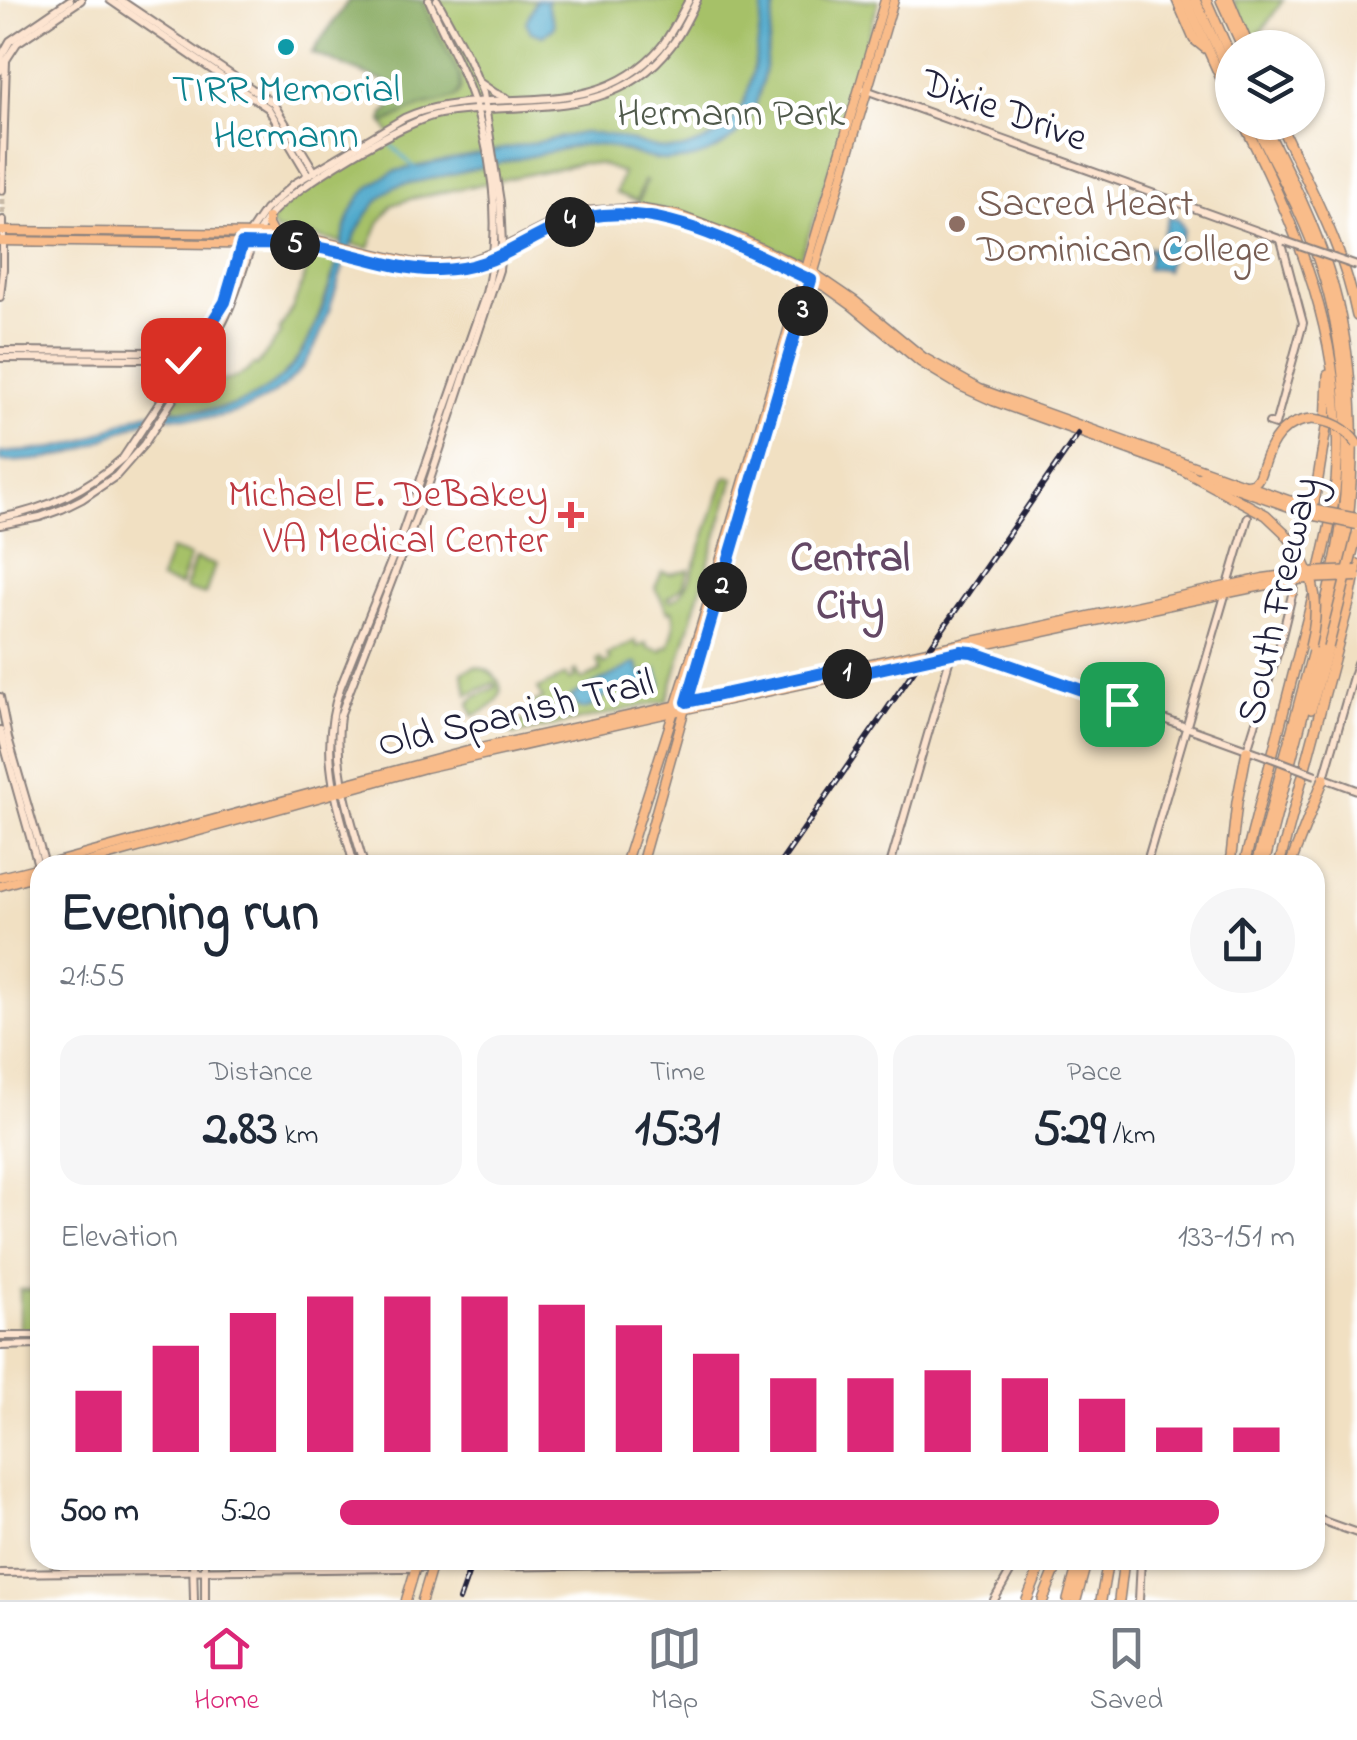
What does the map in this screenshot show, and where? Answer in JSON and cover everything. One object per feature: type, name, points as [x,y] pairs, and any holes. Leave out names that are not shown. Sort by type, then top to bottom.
[{"type":"highway","points":[[1176,0],[1194,39],[1207,50]]},
{"type":"highway","points":[[1186,0],[1215,67]]},
{"type":"highway","points":[[1195,0],[1215,43]]},
{"type":"highway","points":[[1206,0],[1219,30]]},
{"type":"highway","points":[[1220,0],[1236,30]]},
{"type":"highway","points":[[1230,0],[1240,30]]},
{"type":"highway","name":"South Freeway","points":[[1247,855],[1312,601],[1338,465],[1337,419],[1320,302],[1297,236],[1252,140]]},
{"type":"highway","points":[[1258,855],[1336,558],[1346,493],[1346,409],[1322,270],[1263,140]]},
{"type":"highway","points":[[1267,855],[1333,606],[1345,546],[1352,494],[1353,409],[1344,332],[1329,270],[1302,201],[1272,140]]},
{"type":"highway","points":[[1288,140],[1330,230],[1357,316]]},
{"type":"highway","points":[[1314,513],[1326,428],[1329,348]]},
{"type":"highway","points":[[1238,484],[1250,485],[1258,480],[1268,450],[1281,431],[1299,421],[1312,418],[1329,422],[1343,428],[1357,444]]},
{"type":"highway","points":[[1177,467],[1266,515],[1296,546],[1310,569],[1316,596],[1316,621],[1257,855]]},
{"type":"highway","points":[[1289,505],[1304,502],[1318,487]]},
{"type":"highway","points":[[1267,855],[1357,534]]},
{"type":"highway","name":"South Freeway","points":[[1282,855],[1357,570]]},
{"type":"highway","points":[[1231,855],[1238,802],[1252,751]]},
{"type":"highway","points":[[1293,855],[1320,777]]},
{"type":"highway","points":[[1027,1600],[1040,1570]]},
{"type":"highway","points":[[1043,1600],[1055,1570]]},
{"type":"highway","points":[[1072,1600],[1077,1570]]},
{"type":"highway","points":[[1072,1600],[1083,1570]]},
{"type":"highway","points":[[1101,1600],[1106,1570]]},
{"type":"highway","points":[[1118,1600],[1122,1570]]},
{"type":"main road","points":[[645,855],[681,707],[844,159],[885,0]]},
{"type":"main road","points":[[863,90],[894,0]]},
{"type":"main road","points":[[2,241],[64,236],[273,234],[421,264],[454,263],[497,255],[548,224],[600,209],[664,212],[742,239],[809,274],[854,301],[923,357],[963,381],[1289,505],[1304,517],[1308,530]]},
{"type":"main road","points":[[268,218],[273,234]]},
{"type":"main road","points":[[1,230],[64,236],[326,245]]},
{"type":"main road","points":[[809,274],[920,362],[993,401],[1289,505],[1357,521]]},
{"type":"main road","points":[[1276,579],[1302,557]]},
{"type":"main road","name":"Old Spanish Trail","points":[[111,855],[404,770],[542,738],[1227,589],[1357,570]]},
{"type":"main road","points":[[1276,579],[1289,585],[1293,592]]},
{"type":"main road","points":[[628,855],[681,707]]},
{"type":"main road","points":[[647,795],[661,800]]},
{"type":"main road","name":"Old Spanish Trail","points":[[91,855],[248,814]]},
{"type":"main road","name":"Old Spanish Trail","points":[[0,877],[30,870]]},
{"type":"main road","name":"Old Spanish Trail","points":[[0,886],[30,873]]},
{"type":"main road","points":[[406,1600],[415,1570]]},
{"type":"main road","points":[[422,1600],[430,1570]]},
{"type":"main road","points":[[411,1584],[419,1580],[425,1588]]},
{"type":"street","points":[[0,71],[1,56],[10,41],[70,0]]},
{"type":"street","points":[[2,190],[6,60],[17,43],[81,0]]},
{"type":"street","points":[[110,0],[268,108],[313,176]]},
{"type":"street","points":[[120,0],[272,103],[313,176]]},
{"type":"street","points":[[429,0],[486,133]]},
{"type":"street","points":[[352,855],[338,788],[336,715],[340,688],[420,485],[497,255],[500,208],[485,106],[479,81],[437,0]]},
{"type":"street","points":[[485,106],[596,91],[627,77],[663,50],[689,0]]},
{"type":"street","points":[[0,522],[62,509],[129,464],[178,391],[225,302],[247,244],[274,200],[415,113],[450,105],[564,104],[600,98],[632,84],[684,26],[697,0]]},
{"type":"street","points":[[450,105],[462,94],[465,78]]},
{"type":"street","points":[[479,81],[513,100]]},
{"type":"street","name":"Dixie Drive","points":[[863,90],[1357,266]]},
{"type":"street","points":[[386,133],[474,106]]},
{"type":"street","points":[[253,234],[313,176]]},
{"type":"street","points":[[494,176],[497,255]]},
{"type":"street","points":[[492,196],[500,208]]},
{"type":"street","points":[[0,297],[3,220]]},
{"type":"street","points":[[1269,424],[1275,425],[1303,328],[1283,240]]},
{"type":"street","points":[[0,354],[160,352],[189,368]]},
{"type":"street","points":[[39,513],[123,458],[189,368]]},
{"type":"street","points":[[62,509],[62,504],[78,491]]},
{"type":"street","points":[[1252,751],[1293,592],[1301,576],[1314,513]]},
{"type":"street","points":[[1149,855],[1248,517]]},
{"type":"street","points":[[988,641],[999,662]]},
{"type":"street","points":[[893,855],[955,650],[1187,726],[1357,790]]},
{"type":"street","points":[[1320,777],[1357,663]]},
{"type":"street","points":[[0,697],[38,855]]},
{"type":"street","points":[[0,730],[37,855]]},
{"type":"street","points":[[338,788],[361,855]]},
{"type":"street","points":[[0,1336],[30,1340]]},
{"type":"street","points":[[0,1346],[30,1342]]},
{"type":"street","points":[[1325,1522],[1357,1533]]},
{"type":"street","points":[[0,1573],[234,1570]]},
{"type":"street","points":[[994,1600],[1011,1570]]},
{"type":"street","points":[[1140,1600],[1142,1570]]},
{"type":"street","points":[[192,1571],[194,1600]]},
{"type":"street","points":[[204,1571],[205,1600]]},
{"type":"green space","name":"Hermann Park","points":[[349,0],[879,0],[823,193],[798,258],[683,214],[638,205],[646,181],[637,201],[616,193],[623,173],[599,164],[582,163],[392,205],[369,248],[275,231],[270,222],[293,198],[392,137],[382,121],[397,87],[312,53]]},
{"type":"green space","points":[[349,0],[421,0],[460,76],[456,97],[417,108],[384,124],[385,112],[397,87],[312,53]]},
{"type":"green space","points":[[1233,0],[1283,0],[1262,30],[1246,30]]},
{"type":"green space","points":[[314,250],[339,257],[312,331],[286,372],[268,389],[246,401],[212,409],[171,409],[190,378],[224,380],[257,366],[281,333]]},
{"type":"green space","points":[[728,476],[734,478],[667,701],[510,733],[526,718],[532,704],[543,699],[538,689],[566,675],[569,680],[575,678],[576,670],[582,680],[601,671],[597,660],[600,658],[604,664],[610,660],[607,655],[635,641],[638,647],[646,643],[648,648],[662,651],[668,647],[674,629],[672,610],[668,612],[655,588],[662,572],[689,569],[683,586],[668,598],[671,601],[680,595],[690,579]]},
{"type":"green space","points":[[170,550],[190,556],[180,586],[160,580]]},
{"type":"green space","points":[[195,559],[215,565],[205,595],[185,589]]},
{"type":"green space","points":[[475,667],[493,675],[500,690],[493,705],[473,716],[469,703],[496,687],[494,683],[468,695],[462,672]]},
{"type":"green space","points":[[20,1290],[30,1290],[30,1333],[20,1333]]},
{"type":"water","points":[[536,0],[547,0],[554,23],[544,36],[531,32],[526,22]]},
{"type":"water","points":[[764,0],[776,0],[759,95],[740,131],[718,148],[691,158],[662,160],[603,146],[580,145],[394,187],[363,220],[313,350],[280,389],[234,413],[153,418],[73,453],[0,462],[0,453],[73,444],[153,412],[234,405],[272,385],[293,366],[312,333],[355,205],[370,187],[395,171],[582,133],[671,149],[709,139],[730,122],[745,99],[755,63]]},
{"type":"water","points":[[1169,216],[1178,219],[1184,229],[1182,235],[1166,271],[1147,269],[1149,247],[1158,249]]},
{"type":"water","points":[[636,663],[642,676],[657,669],[662,685],[655,694],[621,689],[589,708],[577,706],[571,696]]},
{"type":"waterway","points":[[391,145],[415,168]]},
{"type":"tunnel","points":[[2,190],[3,220]]},
{"type":"railway","points":[[786,855],[1078,434]]},
{"type":"railway","points":[[459,1600],[470,1570]]},
{"type":"place","name":"TIRR Memorial Hermann","points":[[286,47]]},
{"type":"place","name":"Sacred Heart Dominican College","points":[[957,224]]},
{"type":"place","name":"Michael E. DeBakey VA Medical Center","points":[[571,515]]},
{"type":"district","name":"Central City","points":[[850,579]]},
{"type":"route","points":[[183,360],[187,362],[221,310],[242,244],[310,246],[420,270],[439,270],[488,262],[557,227],[601,214],[636,214],[685,226],[811,280],[687,702],[846,668],[848,676],[961,651],[1122,704]]}]
